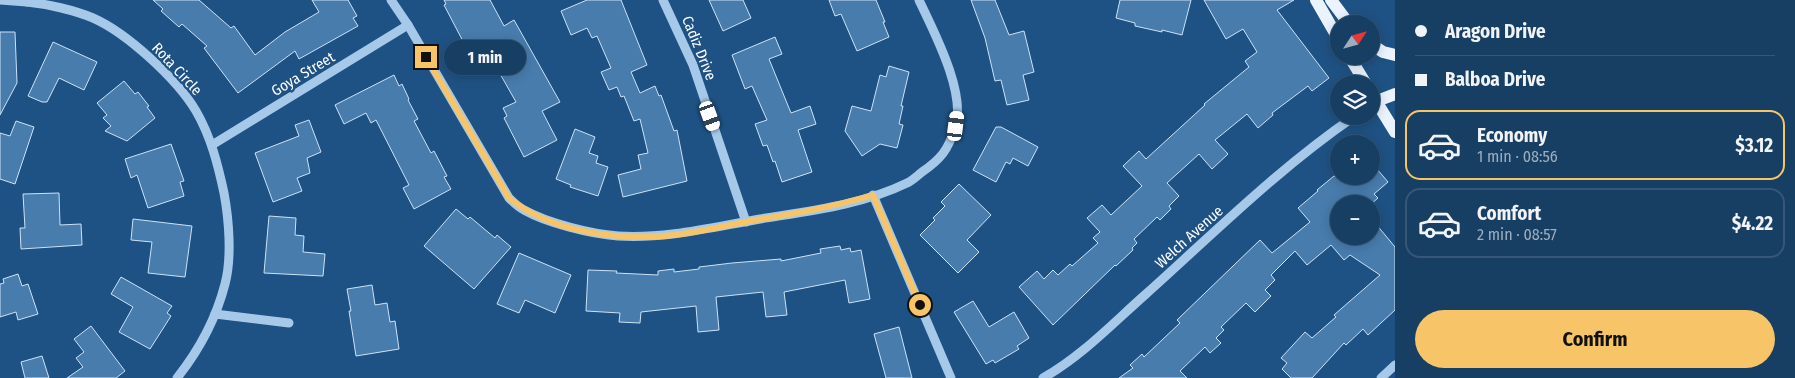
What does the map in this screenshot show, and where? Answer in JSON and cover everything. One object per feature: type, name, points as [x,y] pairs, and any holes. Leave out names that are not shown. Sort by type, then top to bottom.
[{"type":"main road","points":[[1316,0],[1330,24]]},
{"type":"main road","points":[[1331,0],[1342,15]]},
{"type":"main road","points":[[1380,51],[1395,55]]},
{"type":"main road","points":[[1380,98],[1395,94]]},
{"type":"main road","points":[[1380,110],[1395,132]]},
{"type":"street","name":"Rota Circle","points":[[0,0],[44,4],[93,18],[132,42],[170,78],[196,111],[216,153],[227,210],[229,244],[226,282],[211,326],[192,359],[178,378]]},
{"type":"street","points":[[391,0],[408,25],[509,198],[523,210],[544,219],[583,231],[617,236],[665,236],[835,206],[908,183],[939,160],[948,147],[956,126],[959,104],[953,81],[935,34],[919,0]]},
{"type":"street","name":"Cadiz Drive","points":[[663,0],[692,65],[746,222]]},
{"type":"street","name":"Goya Street","points":[[212,145],[408,25]]},
{"type":"street","points":[[1380,96],[1395,89]]},
{"type":"street","name":"Welch Avenue","points":[[1043,378],[1083,351],[1266,186],[1342,125]]},
{"type":"street","points":[[873,195],[951,378]]},
{"type":"street","points":[[215,314],[288,323]]},
{"type":"street","points":[[1381,378],[1395,365]]},
{"type":"building","points":[[153,0],[199,0],[231,28],[234,26],[255,55],[285,32],[319,12],[312,0],[348,0],[357,16],[353,18],[358,26],[299,59],[295,51],[238,93],[204,48],[207,46],[182,24],[179,27],[161,11],[163,9]]},
{"type":"building","points":[[444,0],[490,0],[504,26],[514,20],[560,102],[542,111],[557,140],[524,157],[504,118],[507,116],[503,108],[516,102],[491,58],[475,67],[444,5],[446,4]]},
{"type":"building","points":[[587,0],[621,0],[647,65],[631,72],[640,93],[655,86],[659,96],[661,95],[674,131],[677,130],[687,181],[623,197],[618,175],[641,169],[638,155],[648,153],[640,119],[634,121],[624,96],[621,97],[617,87],[609,90],[601,72],[611,68],[597,36],[592,38],[587,28],[571,35],[561,11]]},
{"type":"building","points":[[709,0],[743,0],[751,18],[723,31]]},
{"type":"building","points":[[829,0],[876,0],[889,37],[857,51],[841,14],[835,16]]},
{"type":"building","points":[[971,0],[995,0],[1009,35],[1024,31],[1034,72],[1023,75],[1029,100],[1007,105],[1001,80],[995,81],[985,38]]},
{"type":"building","points":[[1120,0],[1191,0],[1182,35],[1135,26],[1135,23],[1116,18]]},
{"type":"building","points":[[1204,0],[1294,0],[1277,10],[1329,78],[1312,91],[1308,86],[1272,113],[1273,115],[1258,128],[1247,114],[1215,140],[1228,154],[1212,169],[1199,154],[1167,183],[1179,196],[1169,206],[1171,209],[1160,220],[1157,217],[1134,239],[1137,243],[1132,248],[1133,250],[1053,325],[1019,287],[1037,271],[1044,279],[1053,270],[1058,275],[1070,264],[1072,266],[1098,243],[1093,238],[1100,232],[1087,218],[1102,205],[1111,215],[1142,186],[1123,166],[1139,151],[1146,159],[1204,104],[1249,67],[1245,61],[1257,52],[1243,29],[1226,39]]},
{"type":"building","points":[[0,32],[15,32],[17,83],[0,115]]},
{"type":"building","points":[[775,37],[782,54],[769,59],[791,113],[810,106],[816,124],[798,130],[812,172],[782,182],[775,161],[773,162],[767,145],[763,146],[755,124],[767,120],[752,86],[745,89],[732,55]]},
{"type":"building","points":[[53,42],[97,62],[84,90],[59,78],[47,102],[42,102],[28,96]]},
{"type":"building","points":[[889,66],[909,72],[901,106],[903,106],[899,124],[903,125],[897,148],[880,144],[862,156],[845,131],[852,106],[871,111],[880,75],[886,77]]},
{"type":"building","points":[[394,75],[399,86],[402,84],[418,119],[414,121],[431,153],[434,151],[447,176],[444,177],[451,189],[414,209],[403,188],[409,185],[376,120],[371,123],[366,113],[344,124],[335,105]]},
{"type":"building","points":[[124,81],[135,94],[138,92],[149,106],[147,107],[155,118],[127,141],[105,131],[111,126],[103,118],[107,115],[97,103]]},
{"type":"building","points":[[309,120],[321,152],[307,158],[310,173],[297,178],[302,191],[273,202],[255,153],[299,136],[295,125]]},
{"type":"building","points":[[16,121],[34,127],[15,184],[0,179],[0,133],[10,136]]},
{"type":"building","points":[[996,127],[1001,127],[1038,147],[1028,166],[1013,158],[1010,164],[1006,162],[996,182],[973,170]]},
{"type":"building","points":[[575,129],[595,137],[589,153],[598,156],[596,163],[608,167],[598,196],[570,187],[571,185],[556,179]]},
{"type":"building","points":[[171,144],[184,181],[180,182],[184,196],[148,208],[137,175],[131,178],[125,159]]},
{"type":"building","points":[[1380,173],[1388,182],[1375,195],[1330,195],[1331,245],[1307,265],[1295,251],[1271,275],[1275,280],[1265,290],[1271,296],[1255,312],[1246,303],[1221,327],[1224,330],[1216,338],[1221,343],[1210,353],[1205,347],[1180,371],[1187,378],[1119,378],[1133,368],[1130,365],[1142,354],[1144,357],[1180,323],[1177,320],[1260,240],[1272,253],[1310,222],[1298,208],[1330,179],[1330,185],[1380,185]]},
{"type":"building","points":[[959,184],[991,215],[967,240],[979,252],[958,273],[920,235],[935,220],[933,218],[945,206],[941,202]]},
{"type":"building","points":[[59,193],[60,225],[81,224],[82,245],[21,249],[20,228],[25,228],[23,194]]},
{"type":"building","points":[[456,209],[468,219],[470,217],[495,238],[497,235],[511,247],[474,289],[424,246]]},
{"type":"building","points":[[269,216],[296,218],[295,235],[304,236],[303,252],[325,254],[323,276],[264,273]]},
{"type":"building","points":[[133,219],[192,226],[185,277],[148,273],[152,242],[131,240]]},
{"type":"building","points":[[1380,229],[1395,247],[1395,310],[1368,335],[1363,329],[1346,345],[1344,343],[1312,378],[1291,378],[1282,369],[1287,363],[1281,358],[1305,332],[1312,338],[1336,317],[1334,315],[1380,275],[1350,255],[1344,260],[1331,245],[1380,245]]},
{"type":"building","points":[[840,246],[841,250],[850,248],[851,252],[861,250],[870,299],[849,303],[845,280],[784,292],[787,315],[766,317],[763,292],[716,297],[719,330],[698,332],[696,306],[641,312],[640,323],[619,322],[620,313],[586,311],[588,270],[658,275],[658,271],[674,269],[674,272],[732,263],[781,259],[781,261],[821,253],[820,249]]},
{"type":"building","points":[[519,253],[571,275],[555,313],[525,300],[519,313],[497,304]]},
{"type":"building","points":[[18,274],[22,286],[28,284],[38,314],[18,320],[16,312],[0,317],[0,284],[4,283],[3,279]]},
{"type":"building","points":[[121,277],[172,306],[167,313],[171,316],[150,349],[119,332],[133,307],[111,294]]},
{"type":"building","points":[[372,285],[375,305],[387,303],[390,322],[395,321],[399,349],[356,356],[347,289]]},
{"type":"building","points":[[973,301],[989,327],[1014,312],[1029,338],[1017,346],[1019,349],[995,363],[993,360],[986,364],[954,312]]},
{"type":"building","points":[[91,326],[125,371],[116,378],[67,378],[83,367],[76,358],[84,352],[74,339]]},
{"type":"building","points":[[899,327],[912,378],[886,378],[874,334]]},
{"type":"building","points":[[42,356],[49,378],[25,378],[21,362]]},
{"type":"route","points":[[426,57],[509,198],[523,210],[544,219],[583,231],[617,236],[665,236],[835,206],[873,195],[920,305]]}]
